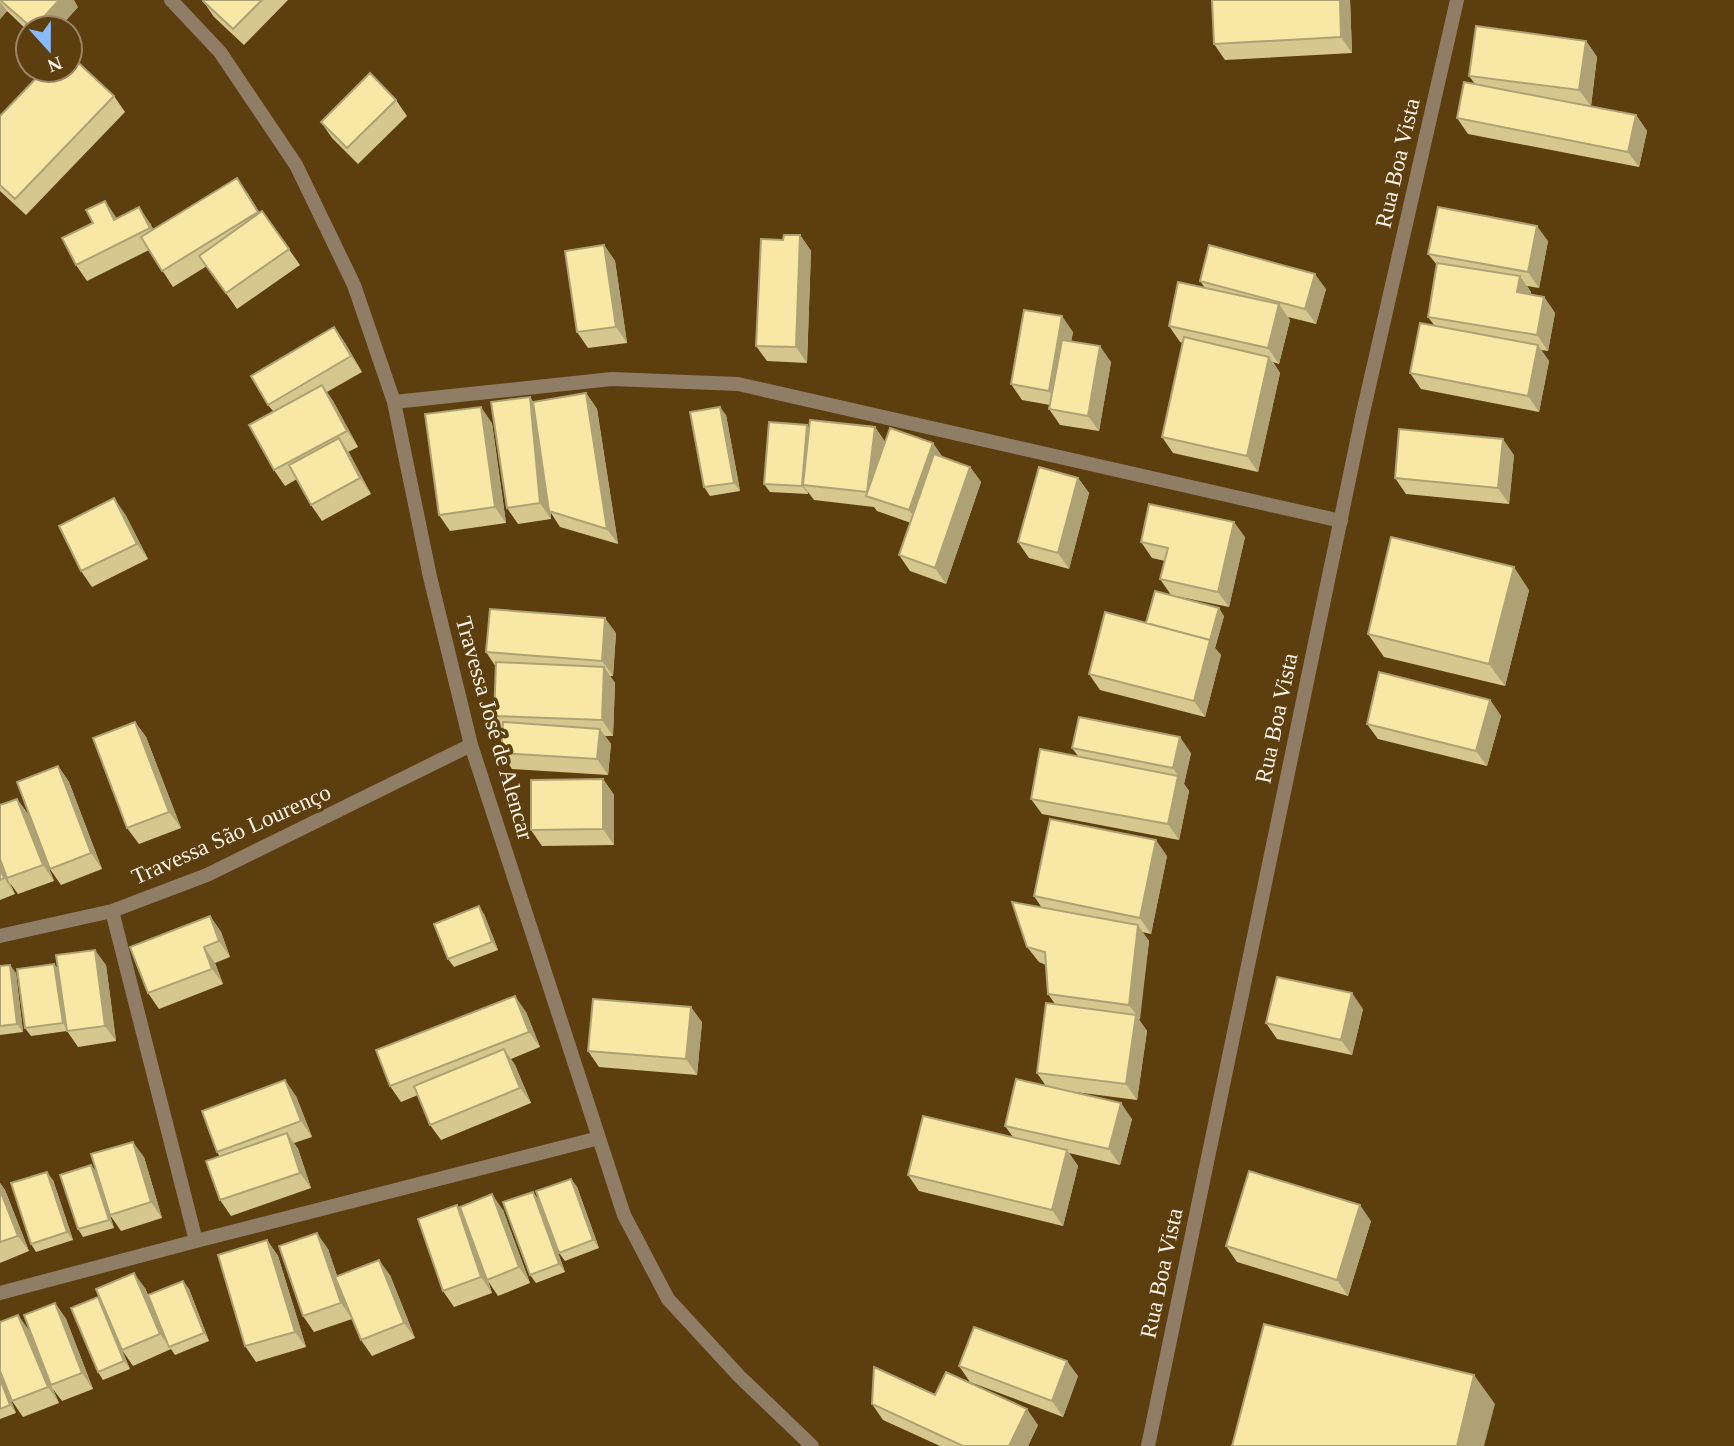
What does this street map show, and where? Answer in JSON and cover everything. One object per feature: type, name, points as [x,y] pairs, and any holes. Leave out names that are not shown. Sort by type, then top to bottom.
[{"type":"street","name":"Travessa José de Alencar","points":[[172,0],[220,52],[296,165],[354,285],[394,402],[430,577],[471,745],[624,1215],[668,1299],[739,1376],[812,1446]]},
{"type":"street","name":"Rua Boa Vista","points":[[1148,1446],[1365,404],[1457,0]]},
{"type":"street","points":[[394,402],[612,379],[738,384],[1341,521]]},
{"type":"street","name":"Travessa São Lourenço","points":[[0,936],[112,911],[207,875],[471,745]]},
{"type":"street","points":[[112,911],[195,1241]]},
{"type":"street","points":[[0,1293],[599,1138]]},
{"type":"building","points":[[0,0],[59,0],[46,14],[16,14]]},
{"type":"building","points":[[204,0],[262,0],[233,29]]},
{"type":"building","points":[[1212,0],[1340,0],[1341,37],[1214,44]]},
{"type":"building","points":[[1476,26],[1586,41],[1579,90],[1469,76]]},
{"type":"building","points":[[84,68],[114,96],[15,199],[0,185],[0,116],[31,84],[84,84]]},
{"type":"building","points":[[370,73],[396,100],[347,148],[321,122]]},
{"type":"building","points":[[1464,82],[1636,115],[1628,152],[1457,118]]},
{"type":"building","points":[[237,178],[258,212],[162,271],[141,237]]},
{"type":"building","points":[[105,201],[114,220],[139,207],[150,228],[76,265],[62,238],[93,223],[86,210]]},
{"type":"building","points":[[1438,207],[1537,226],[1528,272],[1428,254]]},
{"type":"building","points":[[262,211],[289,249],[226,293],[199,256]]},
{"type":"building","points":[[784,235],[800,235],[796,347],[756,346],[761,239],[783,240]]},
{"type":"building","points":[[604,245],[616,327],[577,332],[565,251]]},
{"type":"building","points":[[1209,245],[1315,274],[1305,309],[1200,281]]},
{"type":"building","points":[[1437,263],[1520,276],[1517,292],[1544,297],[1537,335],[1428,317]]},
{"type":"building","points":[[1178,282],[1279,304],[1268,348],[1169,326]]},
{"type":"building","points":[[1024,310],[1062,316],[1049,391],[1011,384]]},
{"type":"building","points":[[1420,323],[1538,345],[1528,396],[1410,373]]},
{"type":"building","points":[[334,327],[351,356],[268,405],[251,376]]},
{"type":"building","points":[[1184,337],[1269,357],[1247,456],[1162,437]]},
{"type":"building","points":[[1062,340],[1100,346],[1088,416],[1049,409]]},
{"type":"building","points":[[322,385],[347,431],[274,470],[249,425]]},
{"type":"building","points":[[586,393],[607,529],[549,511],[533,402]]},
{"type":"building","points":[[530,397],[540,503],[507,508],[491,402]]},
{"type":"building","points":[[481,407],[495,507],[439,515],[425,414]]},
{"type":"building","points":[[720,407],[734,483],[704,487],[690,412]]},
{"type":"building","points":[[810,420],[875,427],[867,492],[803,485]]},
{"type":"building","points":[[769,422],[807,425],[802,486],[764,484]]},
{"type":"building","points":[[890,428],[933,443],[909,510],[866,496]]},
{"type":"building","points":[[1399,429],[1503,439],[1498,488],[1395,478]]},
{"type":"building","points":[[339,438],[360,478],[311,505],[289,465]]},
{"type":"building","points":[[934,454],[970,467],[935,568],[899,555]]},
{"type":"building","points":[[1039,467],[1078,478],[1058,553],[1018,542]]},
{"type":"building","points":[[114,498],[137,544],[81,571],[59,526]]},
{"type":"building","points":[[1149,504],[1234,522],[1218,592],[1160,579],[1168,548],[1141,542]]},
{"type":"building","points":[[1391,537],[1514,567],[1489,664],[1368,634]]},
{"type":"building","points":[[1155,591],[1219,608],[1210,640],[1146,623]]},
{"type":"building","points":[[490,609],[605,618],[602,661],[486,652]]},
{"type":"building","points":[[1105,612],[1210,640],[1194,701],[1089,674]]},
{"type":"building","points":[[496,662],[604,667],[602,720],[494,716]]},
{"type":"building","points":[[1379,672],[1490,700],[1476,751],[1367,724]]},
{"type":"building","points":[[1079,717],[1180,737],[1173,768],[1072,748]]},
{"type":"building","points":[[135,722],[169,812],[127,828],[93,738]]},
{"type":"building","points":[[503,722],[600,729],[597,759],[501,753]]},
{"type":"building","points":[[1040,749],[1178,776],[1168,824],[1031,799]]},
{"type":"building","points":[[58,766],[91,853],[50,869],[17,782]]},
{"type":"building","points":[[603,779],[603,829],[531,830],[531,780]]},
{"type":"building","points":[[17,799],[43,865],[7,878],[0,859],[0,805]]},
{"type":"building","points":[[1050,819],[1156,840],[1140,918],[1034,896]]},
{"type":"building","points":[[1012,902],[1138,925],[1129,1005],[1048,994],[1045,952],[1027,947]]},
{"type":"building","points":[[479,906],[492,942],[448,959],[434,924]]},
{"type":"building","points":[[210,916],[219,941],[204,947],[212,969],[148,993],[130,947]]},
{"type":"building","points":[[95,950],[105,1026],[67,1031],[56,955]]},
{"type":"building","points":[[54,964],[63,1023],[25,1028],[17,969]]},
{"type":"building","points":[[10,965],[17,1024],[0,1026],[0,966]]},
{"type":"building","points":[[1277,977],[1352,993],[1341,1040],[1266,1023]]},
{"type":"building","points":[[515,996],[529,1032],[390,1086],[376,1050]]},
{"type":"building","points":[[593,999],[691,1007],[686,1059],[588,1051]]},
{"type":"building","points":[[1046,1003],[1136,1015],[1126,1084],[1037,1073]]},
{"type":"building","points":[[504,1049],[520,1088],[430,1125],[414,1086]]},
{"type":"building","points":[[1016,1079],[1121,1103],[1109,1149],[1005,1126]]},
{"type":"building","points":[[285,1080],[301,1121],[217,1152],[202,1111]]},
{"type":"building","points":[[923,1116],[1067,1150],[1052,1210],[908,1175]]},
{"type":"building","points":[[287,1133],[300,1173],[220,1200],[206,1161]]},
{"type":"building","points":[[133,1142],[151,1202],[110,1215],[91,1154]]},
{"type":"building","points":[[91,1165],[109,1220],[78,1229],[60,1175]]},
{"type":"building","points":[[1249,1171],[1360,1205],[1337,1280],[1226,1246]]},
{"type":"building","points":[[47,1172],[67,1232],[31,1244],[11,1183]]},
{"type":"building","points":[[571,1179],[593,1240],[559,1253],[536,1191]]},
{"type":"building","points":[[0,1190],[18,1236],[0,1242]]},
{"type":"building","points":[[533,1192],[559,1264],[530,1275],[503,1202]]},
{"type":"building","points":[[492,1194],[519,1267],[487,1280],[460,1207]]},
{"type":"building","points":[[457,1205],[481,1277],[443,1291],[418,1219]]},
{"type":"building","points":[[317,1233],[341,1303],[303,1316],[279,1246]]},
{"type":"building","points":[[267,1240],[295,1332],[245,1346],[218,1255]]},
{"type":"building","points":[[379,1260],[404,1323],[361,1340],[335,1277]]},
{"type":"building","points":[[134,1273],[160,1334],[122,1350],[96,1289]]},
{"type":"building","points":[[183,1281],[204,1333],[169,1347],[148,1295]]},
{"type":"building","points":[[98,1297],[124,1361],[98,1372],[71,1308]]},
{"type":"building","points":[[55,1303],[82,1373],[51,1385],[24,1315]]},
{"type":"building","points":[[18,1315],[48,1387],[12,1401],[0,1371],[0,1322]]},
{"type":"building","points":[[1264,1324],[1474,1375],[1457,1446],[1232,1446]]},
{"type":"building","points":[[974,1327],[1067,1361],[1052,1401],[959,1366]]},
{"type":"building","points":[[874,1367],[935,1395],[946,1372],[1027,1409],[1009,1446],[963,1446],[872,1404]]},
{"type":"building","points":[[0,1379],[10,1405],[0,1409]]}]
